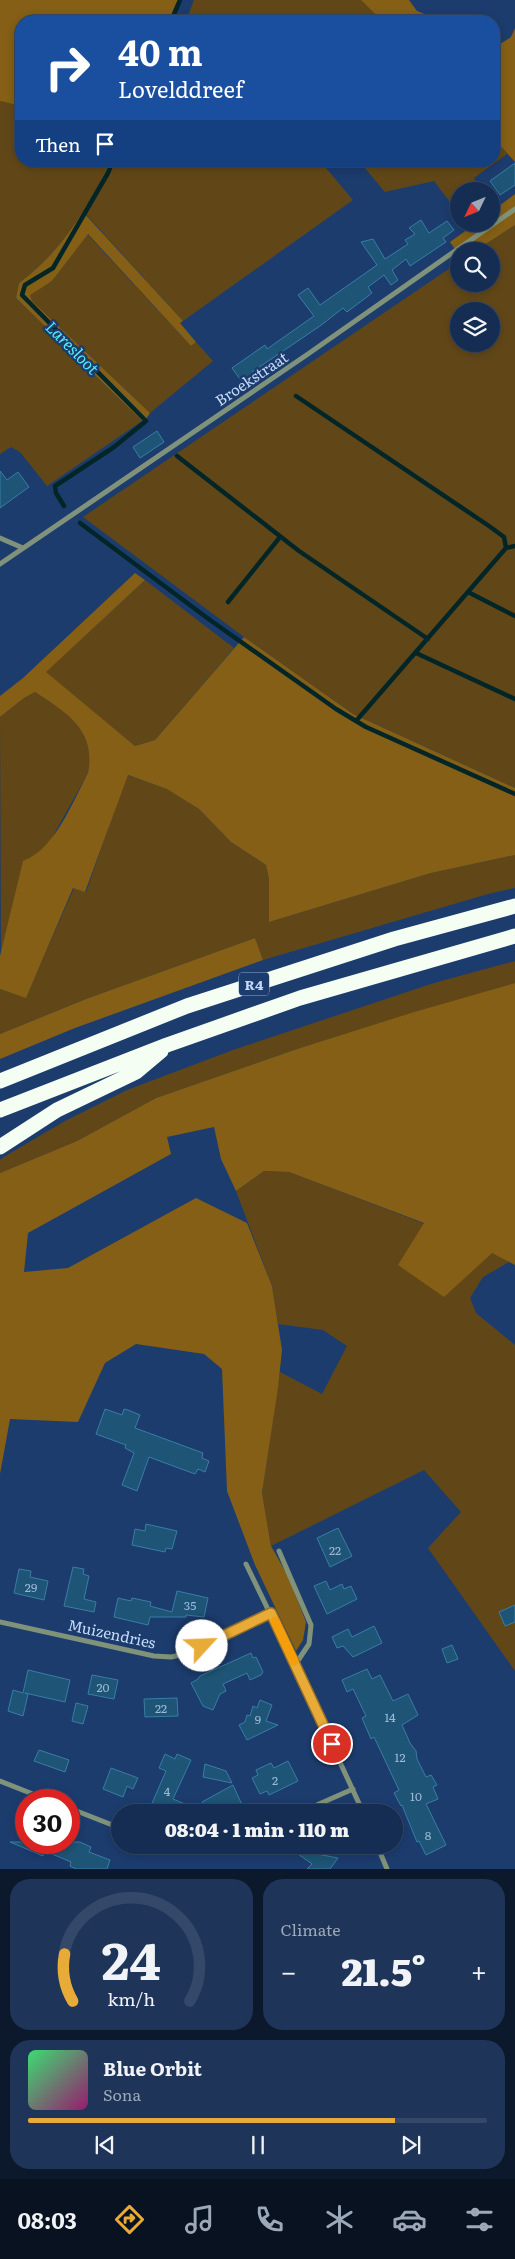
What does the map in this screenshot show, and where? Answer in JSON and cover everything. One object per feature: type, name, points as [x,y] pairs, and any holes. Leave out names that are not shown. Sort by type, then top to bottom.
[{"type":"highway","name":"R4","points":[[0,1081],[187,1006],[394,939],[515,906]]},
{"type":"highway","name":"R4","points":[[0,1110],[167,1045],[300,998],[515,936]]},
{"type":"highway","points":[[0,1147],[56,1110],[136,1072],[167,1045]]},
{"type":"street","name":"Broekstraat","points":[[0,564],[308,354],[515,209]]},
{"type":"street","points":[[0,538],[23,548]]},
{"type":"street","points":[[279,1551],[311,1625],[309,1644],[295,1664]]},
{"type":"street","points":[[246,1564],[271,1613],[360,1804]]},
{"type":"street","name":"Muizendries","points":[[0,1622],[154,1656],[171,1657],[185,1654],[271,1613]]},
{"type":"street","points":[[0,1781],[20,1789]]},
{"type":"street","points":[[319,1804],[353,1789]]},
{"type":"street","points":[[80,1812],[111,1824]]},
{"type":"street","points":[[381,1854],[387,1869]]},
{"type":"shaded area","points":[[0,0],[181,0],[175,15],[15,15],[15,105],[0,101]]},
{"type":"shaded area","points":[[194,0],[361,0],[376,15],[188,15]]},
{"type":"shaded area","points":[[361,0],[409,0],[417,11],[427,15],[376,15]]},
{"type":"shaded area","points":[[515,28],[515,162],[500,146],[500,44],[511,37]]},
{"type":"shaded area","points":[[0,101],[15,105],[15,167],[325,167],[353,200],[183,321],[84,212],[54,251],[19,283],[16,298],[142,421],[47,486],[20,452],[11,447],[0,454]]},
{"type":"shaded area","points":[[500,146],[507,154],[500,159]]},
{"type":"shaded area","points":[[364,167],[489,167],[474,178],[476,182],[450,182],[450,202],[434,181],[385,192]]},
{"type":"shaded area","points":[[515,194],[515,225],[489,242],[450,242],[464,232],[500,232],[500,205]]},
{"type":"shaded area","points":[[83,212],[183,321],[180,323],[196,342],[191,346],[88,234],[52,281],[30,295],[32,301],[150,413],[142,421],[16,298],[19,283],[54,250]]},
{"type":"shaded area","points":[[515,225],[515,788],[353,714],[244,637],[83,517],[450,268],[450,292],[500,292],[500,242],[489,242]]},
{"type":"shaded area","points":[[87,234],[191,346],[196,342],[213,361],[150,413],[32,301],[29,294],[52,281]]},
{"type":"shaded area","points":[[135,573],[145,580],[46,672],[135,746],[155,740],[244,637],[353,714],[515,788],[515,855],[431,873],[269,922],[269,879],[266,865],[231,842],[199,809],[167,789],[128,775],[85,892],[73,888],[26,998],[0,989],[0,956],[23,861],[34,855],[44,846],[62,824],[88,773],[89,758],[88,745],[83,734],[76,724],[58,707],[35,692],[24,698],[0,717],[0,696],[23,678]]},
{"type":"shaded area","points":[[145,580],[234,648],[155,740],[135,746],[45,672]]},
{"type":"shaded area","points":[[35,692],[68,715],[83,734],[88,745],[88,773],[48,845],[35,857],[23,862],[1,957],[0,717],[24,698]]},
{"type":"shaded area","points":[[127,775],[168,789],[199,809],[231,842],[266,865],[269,879],[269,922],[431,873],[515,855],[515,888],[488,894],[263,960],[255,938],[86,999],[0,1034],[0,989],[26,997],[74,888],[86,892]]},
{"type":"shaded area","points":[[255,938],[263,960],[75,1028],[0,1059],[0,1034],[86,999]]},
{"type":"shaded area","points":[[515,961],[515,983],[294,1050],[156,1098],[77,1141],[0,1173],[0,1160],[2,1158],[65,1121],[127,1090],[233,1050],[434,983]]},
{"type":"shaded area","points":[[515,983],[515,1265],[492,1253],[444,1297],[398,1265],[424,1223],[289,1172],[264,1171],[236,1191],[221,1159],[214,1127],[167,1137],[171,1154],[28,1233],[24,1272],[68,1268],[196,1198],[247,1223],[272,1286],[282,1350],[262,1493],[271,1546],[288,1576],[306,1622],[303,1640],[296,1651],[255,1565],[227,1491],[222,1369],[204,1354],[136,1344],[105,1363],[78,1422],[10,1419],[0,1474],[0,1173],[77,1141],[156,1098],[294,1050]]},
{"type":"shaded area","points":[[264,1171],[289,1172],[425,1224],[493,1253],[509,1262],[483,1277],[470,1298],[476,1313],[515,1345],[515,1671],[428,1548],[461,1512],[424,1470],[271,1546],[262,1493],[280,1372],[322,1394],[347,1346],[323,1330],[278,1324],[272,1286],[236,1191]]},
{"type":"building","points":[[515,163],[515,185],[500,195],[500,182],[490,181]]},
{"type":"building","points":[[421,220],[429,233],[447,221],[451,232],[443,238],[446,242],[410,266],[406,259],[392,270],[398,280],[391,285],[384,275],[368,287],[372,293],[347,312],[343,308],[252,372],[254,374],[242,382],[232,368],[265,345],[267,349],[314,316],[298,295],[308,288],[320,305],[377,265],[361,242],[373,239],[385,259],[408,244],[405,240],[415,234],[409,228]]},
{"type":"building","points":[[157,431],[164,442],[140,458],[133,447]]},
{"type":"building","points":[[0,471],[7,480],[18,472],[29,487],[0,508]]},
{"type":"building","points":[[105,1409],[122,1415],[124,1409],[140,1415],[135,1428],[203,1453],[202,1458],[209,1461],[205,1472],[198,1469],[195,1474],[149,1457],[137,1491],[122,1485],[134,1453],[125,1448],[126,1445],[96,1434]]},
{"type":"building","points":[[146,1524],[177,1531],[172,1549],[166,1548],[165,1552],[132,1545],[135,1529],[145,1531]]},
{"type":"building","points":[[338,1528],[352,1556],[330,1567],[317,1538]]},
{"type":"building","points":[[73,1567],[84,1569],[83,1574],[89,1576],[84,1599],[96,1602],[94,1612],[64,1606]]},
{"type":"building","points":[[19,1569],[31,1571],[30,1577],[48,1581],[44,1600],[14,1593]]},
{"type":"building","points":[[326,1581],[330,1590],[342,1584],[344,1589],[351,1586],[357,1599],[327,1614],[314,1586]]},
{"type":"building","points":[[177,1591],[208,1598],[204,1617],[186,1615],[186,1617],[150,1617],[148,1625],[114,1617],[118,1598],[131,1601],[132,1598],[151,1602],[150,1606],[172,1612]]},
{"type":"building","points":[[515,1605],[515,1622],[505,1626],[499,1612]]},
{"type":"building","points":[[374,1626],[382,1643],[353,1657],[343,1646],[337,1648],[332,1637],[348,1629],[352,1637]]},
{"type":"building","points":[[452,1645],[458,1659],[447,1663],[442,1649]]},
{"type":"building","points":[[251,1653],[253,1658],[256,1657],[263,1672],[261,1675],[250,1680],[247,1673],[223,1684],[226,1691],[220,1694],[213,1710],[203,1706],[191,1683],[200,1676]]},
{"type":"building","points":[[367,1669],[372,1679],[380,1675],[393,1701],[408,1694],[418,1715],[402,1725],[416,1751],[417,1759],[426,1777],[431,1775],[437,1785],[433,1787],[438,1799],[426,1804],[446,1845],[426,1855],[419,1841],[417,1842],[403,1804],[400,1804],[394,1793],[399,1790],[374,1737],[371,1739],[362,1718],[366,1716],[353,1689],[347,1692],[342,1680]]},
{"type":"building","points":[[28,1670],[70,1680],[65,1702],[25,1693],[28,1694],[23,1716],[8,1711],[13,1690],[23,1693]]},
{"type":"building","points":[[92,1675],[118,1680],[114,1699],[88,1694]]},
{"type":"building","points":[[177,1698],[178,1716],[145,1717],[144,1699]]},
{"type":"building","points":[[260,1700],[272,1705],[266,1721],[278,1725],[247,1740],[239,1725],[245,1722],[247,1715],[250,1716],[253,1706],[257,1708]]},
{"type":"building","points":[[76,1703],[88,1706],[83,1724],[72,1721]]},
{"type":"building","points":[[39,1750],[69,1760],[65,1772],[34,1761]]},
{"type":"building","points":[[165,1754],[175,1759],[177,1754],[191,1760],[173,1799],[185,1804],[152,1804],[166,1771],[159,1768]]},
{"type":"building","points":[[288,1761],[298,1781],[269,1795],[267,1791],[260,1794],[252,1778],[258,1775],[256,1770],[271,1763],[274,1768]]},
{"type":"building","points":[[205,1764],[226,1771],[232,1783],[203,1777]]},
{"type":"building","points":[[111,1768],[138,1778],[133,1789],[127,1786],[123,1797],[103,1789]]},
{"type":"building","points":[[233,1785],[242,1804],[203,1804],[202,1802]]},
{"type":"building","points":[[80,1842],[91,1847],[89,1852],[110,1860],[107,1869],[76,1869],[70,1866],[71,1862],[52,1854],[80,1854]]},
{"type":"building","points":[[298,1854],[317,1854],[338,1858],[330,1869],[307,1869],[312,1864]]},
{"type":"waterway","name":"Laresloot","points":[[174,15],[180,0]]},
{"type":"waterway","name":"Laresloot","points":[[64,506],[56,493],[55,486],[114,447],[146,421],[22,295],[25,285],[53,268],[110,167]]},
{"type":"waterway","points":[[296,396],[489,526],[504,537],[506,548]]},
{"type":"waterway","points":[[177,456],[299,551],[428,639]]},
{"type":"waterway","points":[[80,523],[210,620],[336,709],[366,727],[515,794]]},
{"type":"waterway","points":[[228,602],[280,537]]},
{"type":"waterway","points":[[356,721],[506,548],[515,546]]},
{"type":"waterway","points":[[468,592],[515,616]]},
{"type":"waterway","points":[[416,653],[515,699]]},
{"type":"slow traffic","points":[[275,1621],[294,1661]]},
{"type":"route","points":[[202,1646],[271,1613],[332,1744]]}]
